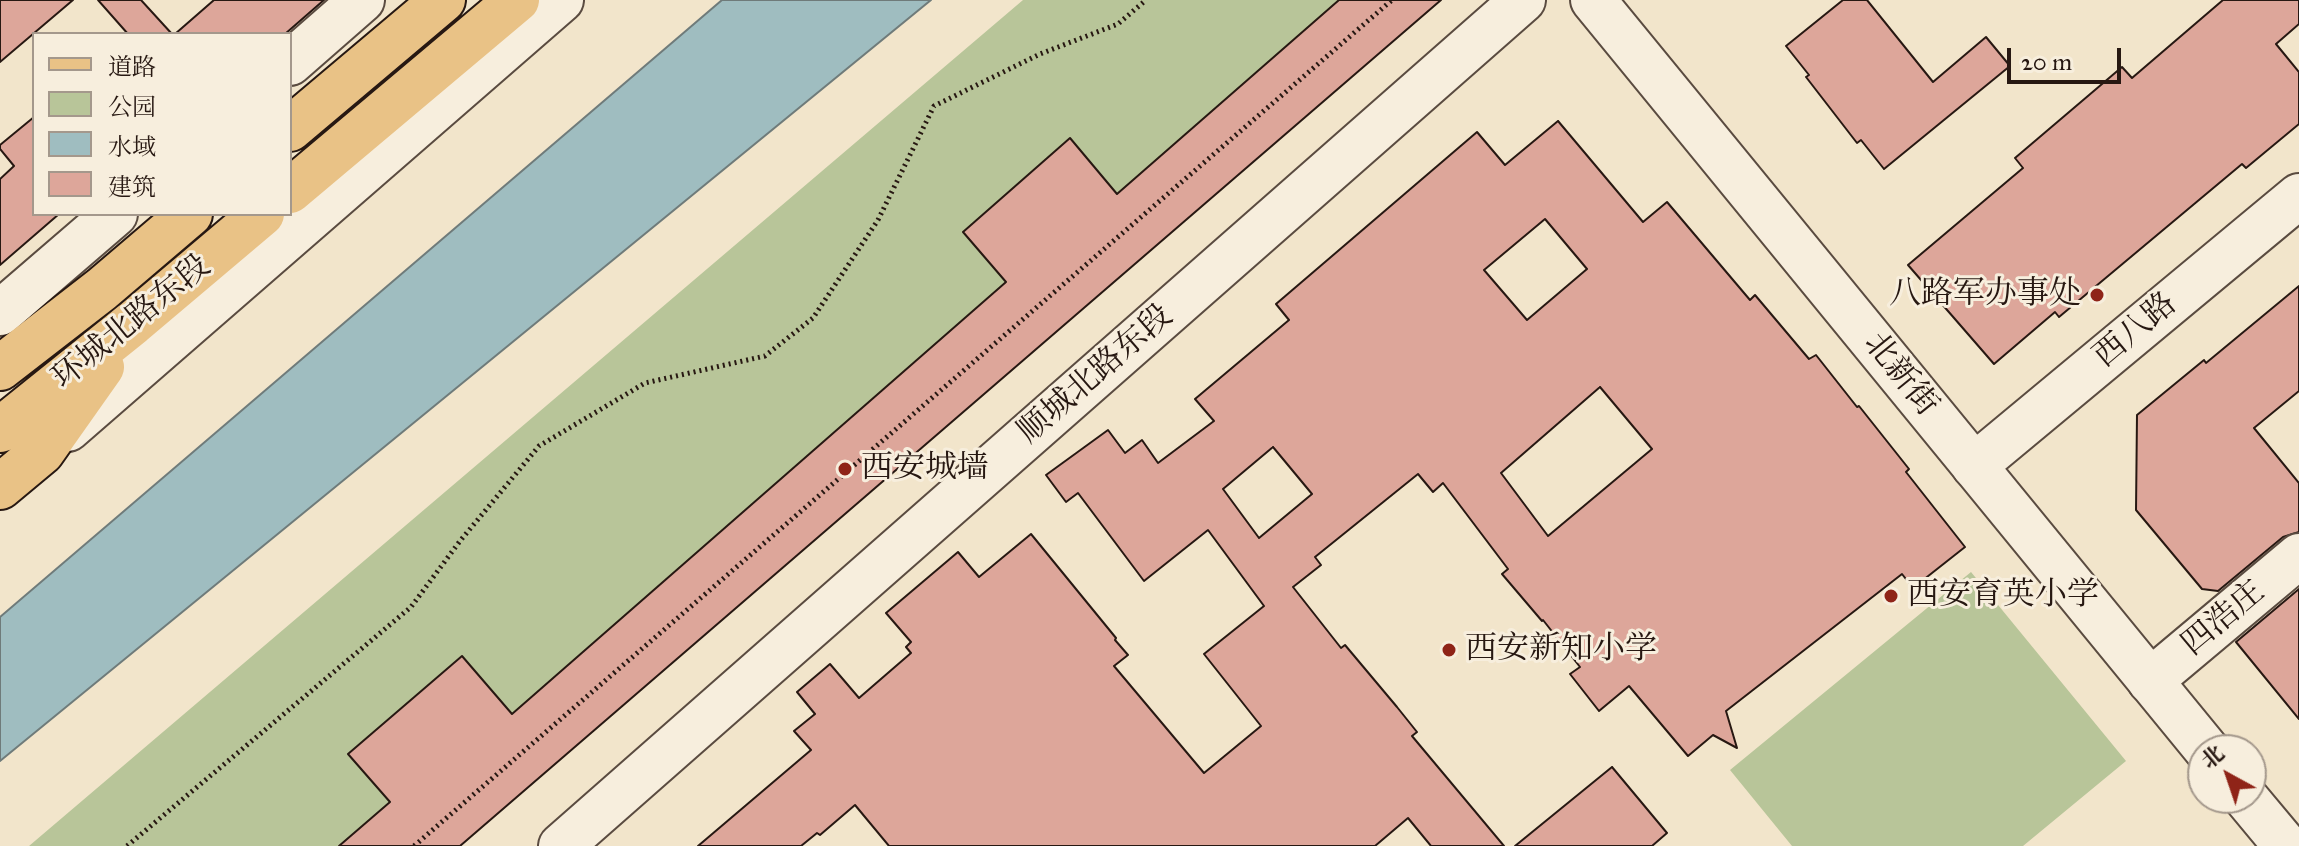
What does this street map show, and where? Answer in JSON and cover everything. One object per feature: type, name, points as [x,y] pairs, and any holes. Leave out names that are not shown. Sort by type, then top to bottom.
[{"type":"main road","points":[[292,127],[443,0]]},
{"type":"main road","points":[[292,189],[517,0]]},
{"type":"main road","name":"环城北路东段","points":[[0,368],[102,289],[188,216]]},
{"type":"main road","name":"环城北路东段","points":[[0,430],[260,216]]},
{"type":"main road","points":[[0,337],[102,289]]},
{"type":"main road","points":[[0,487],[42,452],[133,323]]},
{"type":"street","points":[[292,61],[362,0]]},
{"type":"street","points":[[42,452],[561,0]]},
{"type":"street","name":"顺城北路东段","points":[[561,846],[1523,0]]},
{"type":"street","name":"北新街","points":[[1593,0],[2194,734]]},
{"type":"street","name":"西八路","points":[[1974,466],[2299,196]]},
{"type":"street","points":[[0,313],[113,216]]},
{"type":"street","name":"四浩庄","points":[[2150,681],[2299,556]]},
{"type":"street","points":[[2259,814],[2286,846]]},
{"type":"path","points":[[127,846],[411,607],[460,541],[539,446],[645,383],[765,356],[813,318],[878,220],[934,106],[1040,54],[1118,24],[1146,0]]},
{"type":"path","points":[[414,846],[1392,0]]},
{"type":"green space","points":[[1023,0],[1339,0],[1117,194],[1069,139],[963,232],[1006,282],[512,714],[461,656],[349,754],[390,802],[339,846],[29,846]]},
{"type":"green space","points":[[1971,572],[2126,761],[2023,846],[1792,846],[1730,770]]},
{"type":"water","points":[[722,0],[931,0],[0,761],[0,617]]},
{"type":"building","points":[[0,0],[73,0],[32,32],[0,62]]},
{"type":"building","points":[[98,0],[141,0],[170,32],[126,32]]},
{"type":"building","points":[[214,0],[324,0],[287,32],[177,32]]},
{"type":"building","name":"西安城墙","points":[[1339,0],[1441,0],[460,846],[339,846],[390,802],[348,754],[462,656],[512,714],[1006,282],[963,232],[1070,138],[1117,194]]},
{"type":"building","points":[[1843,0],[1867,0],[1933,82],[1986,37],[2010,66],[1884,169],[1861,140],[1857,143],[1786,46]]},
{"type":"building","points":[[2223,0],[2299,0],[2299,24],[2276,44],[2299,72],[2299,124],[2246,168],[2242,164],[2059,317],[2055,312],[1994,364],[1908,265],[2023,168],[2015,158],[2122,67],[2132,78]]},
{"type":"building","points":[[32,119],[32,216],[57,216],[0,265],[0,179],[14,166],[0,145]]},
{"type":"building","points":[[1558,121],[1643,222],[1667,202],[1750,300],[1755,295],[1809,359],[1816,355],[1909,469],[1906,472],[1965,547],[1913,588],[1902,574],[1726,711],[1737,748],[1713,735],[1688,756],[1629,686],[1599,711],[1570,674],[1580,667],[1502,574],[1508,569],[1443,483],[1433,492],[1418,474],[1315,557],[1321,565],[1293,587],[1341,648],[1345,645],[1397,707],[1417,732],[1412,736],[1504,846],[1431,846],[1408,818],[1375,846],[889,846],[855,805],[820,835],[817,833],[801,846],[698,846],[811,750],[794,731],[815,714],[797,692],[830,664],[859,698],[911,653],[906,647],[911,642],[886,613],[958,552],[979,577],[1031,534],[1128,655],[1114,666],[1204,773],[1261,726],[1204,654],[1264,606],[1208,530],[1144,581],[1078,493],[1066,502],[1046,475],[1108,430],[1125,453],[1142,440],[1158,463],[1214,421],[1195,399],[1289,320],[1276,304],[1477,132],[1505,165]],"holes":[[[1545,219],[1587,269],[1527,320],[1484,270]],[[1600,387],[1652,449],[1548,536],[1501,473]],[[1273,447],[1312,494],[1259,538],[1223,489]]]},
{"type":"building","points":[[2299,286],[2299,391],[2254,428],[2299,483],[2299,532],[2283,537],[2218,591],[2202,589],[2136,510],[2137,415]]},
{"type":"building","points":[[2299,589],[2299,719],[2236,642]]},
{"type":"building","points":[[1612,767],[1667,833],[1652,846],[1515,846]]},
{"type":"place","name":"八路军办事处","points":[[2097,295]]},
{"type":"place","name":"西安城墙","points":[[845,469]]},
{"type":"place","name":"西安育英小学","points":[[1891,596]]},
{"type":"place","name":"西安新知小学","points":[[1449,650]]}]
